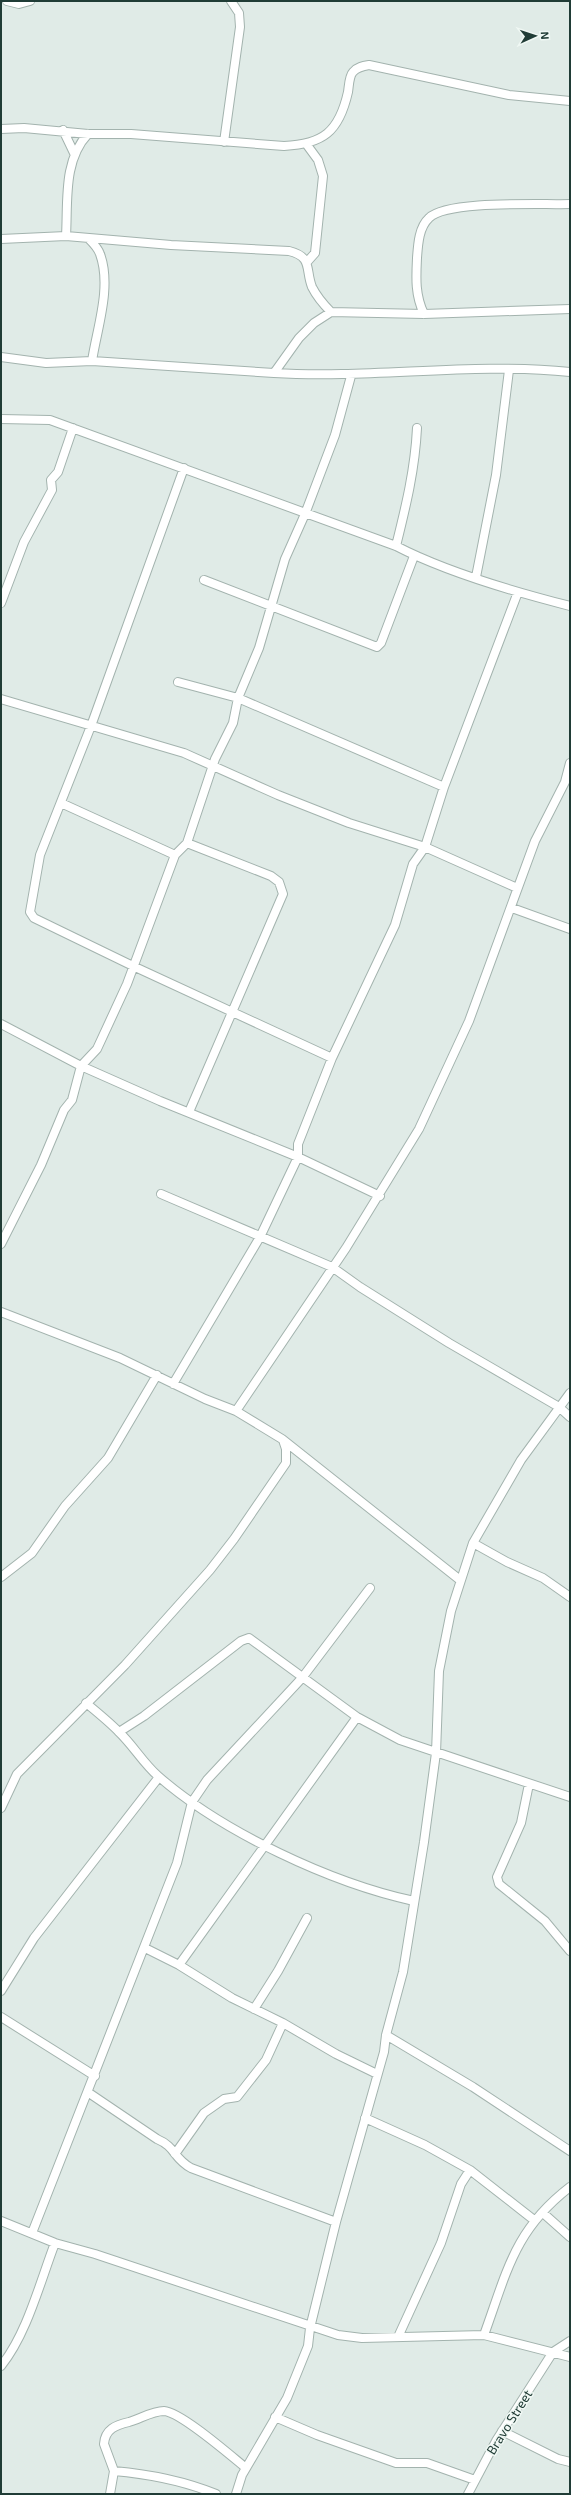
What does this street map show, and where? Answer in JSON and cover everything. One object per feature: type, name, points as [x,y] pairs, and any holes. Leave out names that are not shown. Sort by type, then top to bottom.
[{"type":"street","points":[[7,1],[19,4],[30,1]]},
{"type":"street","points":[[224,142],[240,27],[239,13],[231,1]]},
{"type":"street","points":[[1,129],[63,130],[88,134],[131,134],[284,146],[307,145],[329,133],[340,114],[351,73],[358,67],[369,65],[509,95],[570,101]]},
{"type":"street","points":[[63,130],[74,153]]},
{"type":"street","points":[[66,236],[69,181],[74,153],[88,134]]},
{"type":"street","points":[[307,145],[318,160],[323,176],[315,253],[307,262]]},
{"type":"street","points":[[424,314],[416,293],[417,268],[420,236],[423,225],[430,216],[459,207],[570,204]]},
{"type":"street","points":[[1,238],[66,236],[90,239],[289,251],[300,253],[307,262],[312,285],[318,299],[331,312]]},
{"type":"street","points":[[90,239],[100,252],[104,270],[104,289],[92,361]]},
{"type":"street","points":[[274,373],[299,338],[314,323],[331,312],[424,314],[570,309]]},
{"type":"street","points":[[1,357],[46,362],[92,361],[274,373],[351,376],[364,372],[509,370],[570,372]]},
{"type":"street","points":[[476,577],[496,475],[509,370]]},
{"type":"street","points":[[1,1244],[40,1165],[64,1110],[72,1100],[81,1066],[96,1049],[135,967],[150,920],[175,855],[187,843],[213,766],[233,723],[238,698],[259,648],[285,559],[305,514],[343,410],[351,376]]},
{"type":"street","points":[[1,419],[50,420],[396,546],[414,556],[518,592],[570,606]]},
{"type":"street","points":[[1,603],[24,542],[52,490],[51,480],[58,472],[72,428]]},
{"type":"street","points":[[396,546],[410,492],[415,463],[417,428]]},
{"type":"street","points":[[184,468],[91,726],[40,855],[30,912],[34,918],[135,967],[332,1058]]},
{"type":"street","points":[[204,580],[271,604],[377,647],[381,644],[414,556]]},
{"type":"street","points":[[172,1384],[260,1236],[298,1157],[298,1144],[332,1058],[395,925],[413,864],[425,847],[444,787],[518,592]]},
{"type":"street","points":[[178,682],[238,698],[444,787]]},
{"type":"street","points":[[1,699],[184,753],[278,795],[349,823],[425,847],[517,888]]},
{"type":"street","points":[[236,1411],[380,1196],[419,1130],[469,1021],[512,908],[517,888],[535,841],[565,782],[570,763]]},
{"type":"street","points":[[61,803],[175,855]]},
{"type":"street","points":[[187,843],[271,876],[279,882],[283,889],[283,894],[233,1013],[189,1112]]},
{"type":"street","points":[[512,908],[570,929]]},
{"type":"street","points":[[1,1024],[81,1066],[298,1157],[380,1196]]},
{"type":"street","points":[[161,1194],[332,1267],[360,1287],[449,1343],[559,1407],[570,1417]]},
{"type":"street","points":[[1,1312],[27,1320],[157,1375],[172,1384],[236,1411],[282,1440],[460,1580]]},
{"type":"street","points":[[1,1577],[32,1553],[65,1506],[108,1458],[157,1375]]},
{"type":"street","points":[[236,2494],[246,2468],[286,2398],[305,2352],[336,2222],[384,2052],[386,2034],[403,1972],[436,1753],[439,1671],[451,1611],[460,1580],[473,1543],[521,1460],[570,1393]]},
{"type":"street","points":[[1,1808],[17,1774],[182,1602],[234,1539],[286,1463],[286,1449],[282,1440]]},
{"type":"street","points":[[473,1543],[507,1562],[543,1578],[570,1597]]},
{"type":"street","points":[[32,2234],[89,2093],[127,1988],[145,1948],[177,1863],[192,1802],[207,1780],[302,1678],[370,1588]]},
{"type":"street","points":[[119,1732],[144,1716],[245,1638],[253,1640],[302,1678],[358,1717],[400,1740],[570,1797]]},
{"type":"street","points":[[86,1703],[119,1732],[140,1760],[159,1777],[192,1802],[265,1847],[388,1895],[414,1901]]},
{"type":"street","points":[[179,1965],[358,1717]]},
{"type":"street","points":[[1,1991],[34,1938],[159,1777]]},
{"type":"street","points":[[529,1784],[521,1823],[497,1877],[499,1884],[545,1921],[570,1951]]},
{"type":"street","points":[[254,2009],[278,1972],[307,1918]]},
{"type":"street","points":[[145,1948],[179,1965],[232,1998],[283,2023],[336,2054],[377,2074]]},
{"type":"street","points":[[1,2017],[95,2076]]},
{"type":"street","points":[[175,2154],[204,2114],[224,2099],[237,2097],[266,2060],[283,2023]]},
{"type":"street","points":[[386,2034],[473,2087],[570,2151]]},
{"type":"street","points":[[89,2093],[157,2139],[168,2144],[178,2160],[191,2168],[336,2222]]},
{"type":"street","points":[[365,2118],[425,2146],[470,2170],[534,2220]]},
{"type":"street","points":[[398,2337],[441,2242],[458,2192],[470,2170]]},
{"type":"street","points":[[484,2335],[509,2263],[534,2220],[570,2187]]},
{"type":"street","points":[[543,2213],[570,2237]]},
{"type":"street","points":[[1,2221],[55,2243],[125,2264],[310,2328],[338,2335],[398,2337],[484,2335],[570,2357]]},
{"type":"street","points":[[1,2366],[17,2341],[29,2315],[55,2243]]},
{"type":"street","points":[[553,2352],[570,2341]]},
{"type":"street","name":"Bravo Street","points":[[468,2494],[502,2431],[553,2352]]},
{"type":"street","points":[[110,2494],[114,2471],[104,2444],[109,2431],[117,2424],[162,2411],[170,2412],[186,2421],[246,2468]]},
{"type":"street","points":[[275,2417],[317,2435],[396,2463],[427,2463],[475,2480]]},
{"type":"street","points":[[502,2431],[558,2459],[570,2462]]},
{"type":"street","points":[[114,2471],[154,2476],[199,2487],[216,2494]]}]
